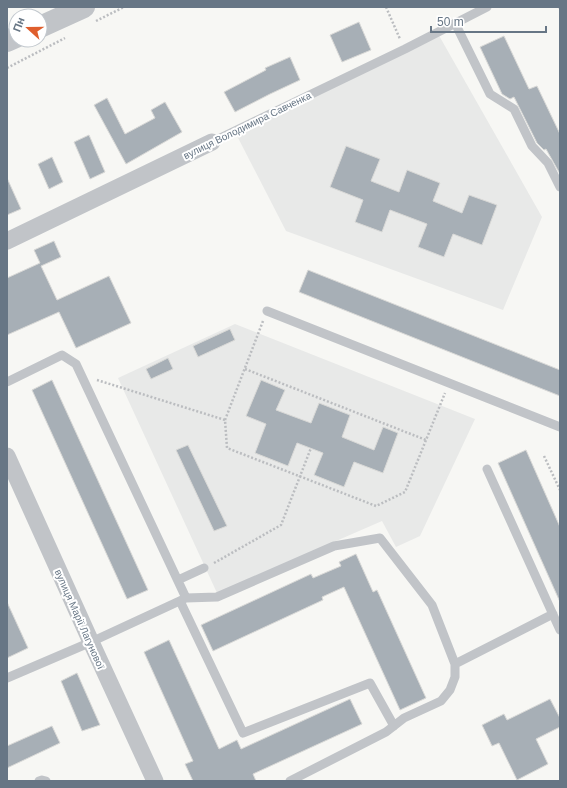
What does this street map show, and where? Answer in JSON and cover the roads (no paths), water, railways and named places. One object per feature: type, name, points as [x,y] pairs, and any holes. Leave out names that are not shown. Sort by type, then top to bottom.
[{"type":"street","points":[[48,23],[84,7]]},
{"type":"street","name":"вулиця Володимира Савченка","points":[[7,241],[212,142]]},
{"type":"street","name":"вулиця Марії Лагунової","points":[[7,456],[155,781]]},
{"type":"lane","name":"вулиця Володимира Савченка","points":[[212,142],[487,7]]},
{"type":"lane","points":[[455,23],[490,94],[514,109],[532,146],[548,163],[560,187]]},
{"type":"lane","points":[[267,311],[560,427]]},
{"type":"lane","points":[[7,382],[62,355],[76,364],[178,580],[183,600],[243,733],[370,683],[394,726]]},
{"type":"lane","points":[[487,469],[560,630]]},
{"type":"lane","points":[[7,678],[183,600],[217,597],[334,546],[380,538],[432,605],[455,664],[455,677],[450,690],[441,700],[404,718],[386,732],[290,781]]},
{"type":"lane","points":[[178,580],[204,568]]},
{"type":"lane","points":[[455,664],[552,614]]},
{"type":"lane","points":[[39,781],[46,781]]}]
